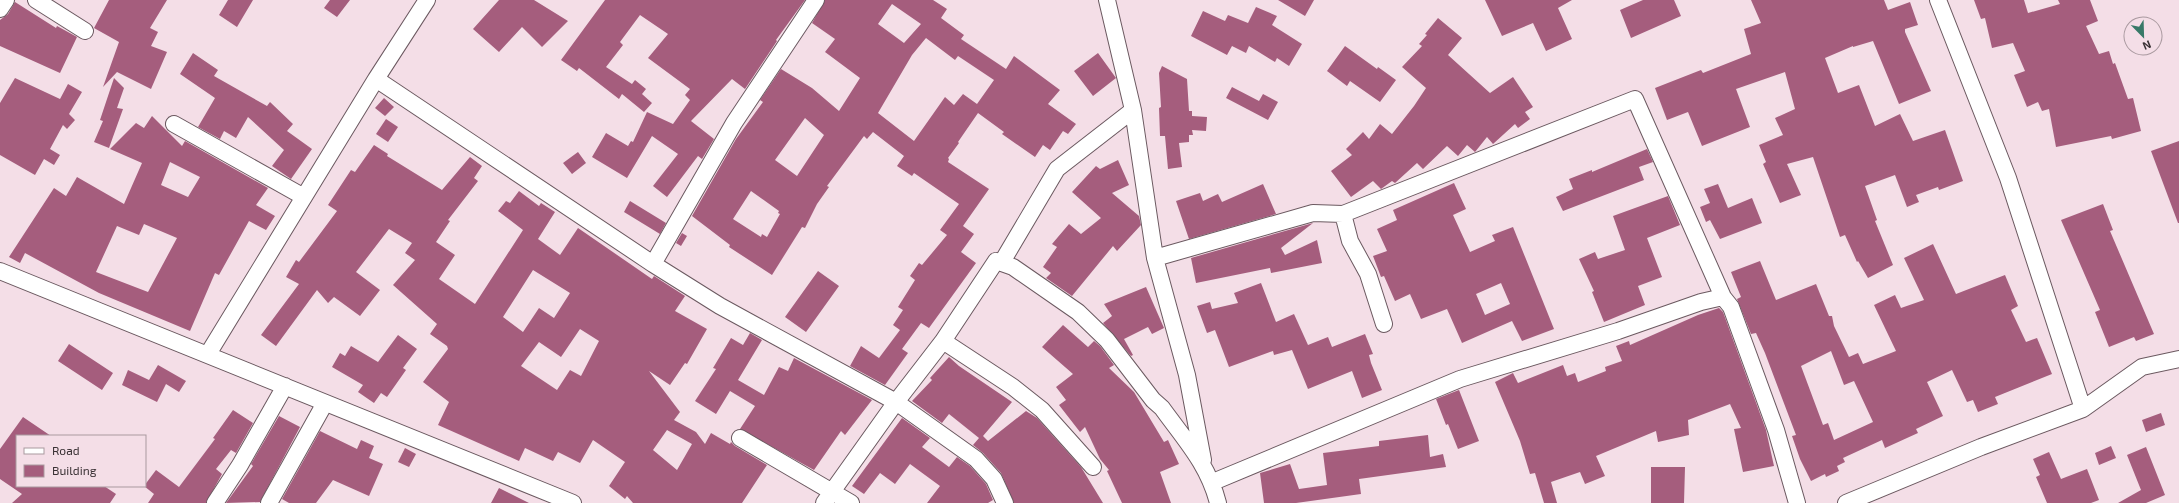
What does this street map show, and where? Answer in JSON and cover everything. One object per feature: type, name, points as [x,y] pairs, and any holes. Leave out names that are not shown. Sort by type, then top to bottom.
[{"type":"street","points":[[0,9],[6,0]]},
{"type":"street","points":[[36,0],[85,31]]},
{"type":"street","points":[[208,354],[376,79],[427,0]]},
{"type":"street","points":[[653,264],[734,123],[816,0]]},
{"type":"street","points":[[1107,0],[1133,110],[1155,258],[1187,375],[1204,466]]},
{"type":"street","points":[[1938,0],[2008,178],[2083,409]]},
{"type":"street","points":[[376,79],[653,264],[720,306],[896,402],[976,459],[994,480],[1005,503]]},
{"type":"street","points":[[1155,258],[1313,212],[1343,214],[1635,99],[1723,297],[1731,307],[1776,430],[1796,503]]},
{"type":"street","points":[[1002,262],[1057,169],[1133,110]]},
{"type":"street","points":[[174,124],[304,197]]},
{"type":"street","points":[[1343,214],[1350,240],[1368,274],[1384,324]]},
{"type":"street","points":[[829,497],[896,402],[943,341],[996,261],[1013,267],[1078,312],[1107,340],[1153,400],[1162,408],[1204,466],[1212,482],[1218,503]]},
{"type":"street","points":[[0,271],[208,354],[562,501]]},
{"type":"street","points":[[1212,482],[1460,379],[1618,331],[1701,302],[1723,297]]},
{"type":"street","points":[[943,341],[1013,387],[1042,410],[1093,467]]},
{"type":"street","points":[[1852,502],[1981,447],[2083,409],[2142,367],[2179,359]]},
{"type":"street","points":[[215,503],[240,465],[286,386]]},
{"type":"street","points":[[269,503],[325,403]]},
{"type":"street","points":[[740,438],[829,497],[851,503]]},
{"type":"building","points":[[109,0],[167,0],[150,28],[158,32],[151,46],[167,52],[151,89],[117,72],[103,87],[119,42],[94,28]]},
{"type":"building","points":[[228,0],[253,0],[237,27],[219,15]]},
{"type":"building","points":[[330,0],[350,0],[337,17],[324,8]]},
{"type":"building","points":[[499,0],[534,0],[568,21],[542,47],[522,27],[499,52],[473,29]]},
{"type":"building","points":[[605,0],[805,0],[776,40],[777,41],[745,89],[732,79],[691,121],[714,139],[702,159],[698,156],[667,197],[653,186],[678,154],[652,136],[627,178],[592,157],[606,133],[628,146],[631,141],[633,142],[647,112],[673,124],[690,100],[685,95],[690,89],[648,58],[668,34],[640,15],[620,42],[623,45],[606,67],[632,84],[635,80],[646,89],[642,94],[652,103],[644,112],[622,94],[619,99],[579,68],[577,71],[561,60]]},
{"type":"building","points":[[825,0],[933,0],[947,9],[941,18],[964,35],[961,39],[1006,69],[1014,56],[1060,90],[1048,104],[1076,124],[1068,134],[1063,131],[1050,150],[1043,145],[1035,157],[1002,134],[1004,132],[978,113],[948,158],[948,162],[989,189],[963,226],[974,234],[961,252],[976,263],[929,328],[921,323],[902,349],[908,353],[885,385],[850,366],[861,346],[879,358],[900,330],[893,325],[903,310],[898,307],[915,280],[910,276],[919,263],[922,265],[947,235],[940,230],[959,204],[914,173],[912,176],[897,166],[904,156],[873,132],[867,139],[864,136],[827,186],[829,187],[817,204],[805,228],[802,227],[772,275],[729,247],[730,245],[692,216],[736,139],[763,102],[760,100],[781,69],[812,88],[839,111],[860,78],[825,52],[835,39],[812,23]],"holes":[[[892,4],[921,24],[904,43],[878,24]],[[926,38],[955,60],[958,56],[994,80],[977,104],[963,94],[954,105],[945,97],[914,141],[878,113],[912,55]],[[805,118],[824,135],[797,176],[775,160]],[[751,191],[779,211],[778,213],[780,214],[767,237],[762,234],[761,237],[733,219]]]},
{"type":"building","points":[[1278,0],[1314,0],[1305,16]]},
{"type":"building","points":[[1485,0],[1572,0],[1558,8],[1572,39],[1546,51],[1533,23],[1502,36]]},
{"type":"building","points":[[1643,0],[1674,0],[1681,16],[1631,38],[1620,10]]},
{"type":"building","points":[[1751,0],[1884,0],[1888,10],[1910,2],[1918,25],[1905,29],[1905,32],[1931,91],[1899,104],[1873,41],[1853,46],[1825,58],[1838,93],[1859,85],[1875,126],[1900,114],[1913,141],[1945,130],[1963,181],[1939,190],[1938,187],[1916,195],[1919,202],[1907,207],[1895,175],[1865,186],[1877,220],[1875,221],[1893,265],[1868,278],[1858,261],[1857,262],[1845,235],[1840,237],[1813,157],[1787,164],[1801,195],[1780,203],[1763,164],[1766,162],[1759,145],[1783,135],[1775,118],[1795,109],[1785,72],[1736,89],[1750,127],[1702,146],[1688,112],[1667,120],[1655,88],[1701,70],[1703,73],[1751,54],[1744,29],[1761,23]]},
{"type":"building","points":[[1974,0],[2024,0],[2028,13],[2060,4],[2058,0],[2090,0],[2098,21],[2086,26],[2099,54],[2109,51],[2128,99],[2133,98],[2141,131],[2112,139],[2111,136],[2056,147],[2049,109],[2042,111],[2038,102],[2027,107],[2014,75],[2025,71],[2013,43],[1992,48],[1985,18],[1981,19]]},
{"type":"building","points":[[15,2],[56,28],[57,26],[77,37],[60,73],[0,46],[0,20],[8,14]]},
{"type":"building","points":[[1256,7],[1277,16],[1272,25],[1302,44],[1289,66],[1277,58],[1275,62],[1249,46],[1246,53],[1232,46],[1227,55],[1191,36],[1203,11],[1225,21],[1228,15],[1248,23]]},
{"type":"building","points":[[1438,18],[1462,38],[1448,55],[1490,93],[1513,77],[1533,107],[1525,112],[1530,119],[1518,128],[1515,124],[1493,144],[1487,137],[1475,152],[1467,145],[1458,156],[1447,146],[1423,169],[1417,163],[1395,183],[1392,181],[1381,189],[1373,181],[1351,197],[1331,171],[1352,155],[1346,149],[1363,132],[1369,139],[1380,124],[1392,134],[1414,106],[1426,88],[1402,67],[1422,46],[1419,44]]},
{"type":"building","points":[[1345,46],[1377,69],[1378,67],[1396,80],[1380,102],[1350,81],[1347,86],[1327,71]]},
{"type":"building","points":[[193,53],[218,70],[214,76],[267,106],[270,102],[293,124],[287,131],[312,149],[291,179],[272,166],[284,150],[248,117],[236,138],[224,131],[220,139],[198,127],[215,98],[180,74]]},
{"type":"building","points":[[1098,53],[1116,78],[1093,96],[1074,71]]},
{"type":"building","points":[[1162,66],[1187,79],[1189,111],[1192,111],[1192,116],[1207,117],[1206,131],[1192,130],[1193,135],[1189,135],[1189,142],[1179,143],[1182,167],[1168,169],[1165,136],[1160,136],[1159,108],[1161,107],[1159,73]]},
{"type":"building","points":[[15,78],[60,99],[68,84],[82,92],[69,114],[75,120],[67,129],[63,125],[50,149],[60,155],[54,165],[44,159],[35,175],[0,155],[0,103]]},
{"type":"building","points":[[114,78],[124,88],[117,108],[123,109],[109,148],[94,142],[103,121],[100,120]]},
{"type":"building","points":[[1232,87],[1259,101],[1263,94],[1278,102],[1268,120],[1226,98]]},
{"type":"building","points":[[384,98],[394,107],[385,116],[375,108]]},
{"type":"building","points":[[152,116],[182,146],[185,141],[268,188],[256,205],[275,216],[266,230],[249,221],[219,275],[215,273],[190,331],[99,293],[25,253],[20,263],[9,257],[54,188],[66,196],[77,177],[124,204],[142,163],[110,149],[136,123],[144,128]],"holes":[[[170,162],[200,177],[188,197],[161,185]],[[144,224],[177,238],[148,292],[96,272],[117,226],[139,235]]]},
{"type":"building","points":[[386,119],[398,127],[388,142],[376,134]]},
{"type":"building","points":[[2179,141],[2179,223],[2178,223],[2151,151]]},
{"type":"building","points":[[374,145],[388,154],[387,156],[442,190],[470,157],[482,166],[474,178],[478,181],[448,220],[450,221],[436,242],[455,255],[439,279],[475,304],[523,230],[498,211],[506,201],[510,203],[519,191],[539,206],[541,203],[555,212],[538,239],[560,255],[578,228],[652,279],[654,276],[685,296],[675,311],[707,329],[687,364],[685,363],[670,385],[649,371],[680,412],[674,420],[696,432],[705,444],[711,433],[730,444],[731,442],[735,446],[767,465],[742,503],[633,503],[627,496],[625,499],[609,486],[625,462],[593,440],[580,463],[558,452],[553,461],[525,448],[519,461],[438,425],[449,402],[423,382],[448,349],[447,346],[430,334],[437,324],[393,285],[415,260],[405,253],[412,243],[389,229],[356,272],[380,290],[360,316],[334,297],[328,303],[317,290],[276,346],[261,335],[299,284],[286,277],[296,260],[299,262],[337,211],[328,205],[351,170],[355,172]],"holes":[[[533,270],[570,293],[554,318],[539,308],[523,332],[503,317]],[[580,329],[599,341],[581,376],[570,370],[557,390],[521,366],[539,342],[561,357]],[[667,430],[692,444],[677,470],[653,450]]]},
{"type":"building","points":[[1647,149],[1653,162],[1639,167],[1644,180],[1563,211],[1556,197],[1573,189],[1569,179],[1592,170],[1592,172]]},
{"type":"building","points":[[578,152],[586,163],[572,174],[563,163]]},
{"type":"building","points":[[1118,160],[1129,185],[1112,193],[1139,216],[1141,225],[1117,251],[1113,246],[1072,296],[1046,278],[1051,273],[1043,267],[1057,247],[1052,244],[1069,224],[1081,234],[1101,218],[1072,192],[1096,166],[1100,169]]},
{"type":"building","points":[[1454,183],[1466,209],[1453,215],[1470,252],[1495,241],[1492,235],[1513,227],[1554,329],[1522,341],[1512,321],[1462,343],[1447,309],[1421,319],[1410,294],[1395,301],[1384,276],[1381,277],[1373,256],[1387,251],[1377,229],[1397,220],[1393,210]],"holes":[[[1501,283],[1510,304],[1485,315],[1476,294]]]},
{"type":"building","points":[[1263,184],[1276,214],[1189,239],[1176,201],[1200,193],[1203,201],[1218,194],[1222,202]]},
{"type":"building","points":[[1718,184],[1728,208],[1752,198],[1762,223],[1720,239],[1710,220],[1706,222],[1700,207],[1710,203],[1704,189]]},
{"type":"building","points":[[1668,196],[1680,225],[1647,238],[1662,277],[1638,286],[1645,305],[1604,322],[1592,292],[1594,291],[1579,259],[1595,252],[1598,259],[1625,250],[1613,216]]},
{"type":"building","points":[[630,201],[666,223],[660,234],[624,212]]},
{"type":"building","points":[[2103,204],[2113,230],[2110,231],[2154,334],[2136,341],[2134,337],[2109,347],[2095,312],[2100,310],[2061,220]]},
{"type":"building","points":[[1313,223],[1281,248],[1285,255],[1317,240],[1322,263],[1271,273],[1270,268],[1196,283],[1191,258]]},
{"type":"building","points":[[682,233],[687,236],[681,246],[676,243]]},
{"type":"building","points":[[1933,244],[1956,294],[2005,275],[2018,306],[2011,310],[2026,342],[2037,338],[2052,374],[1995,397],[1998,404],[1978,412],[1973,400],[1967,402],[1952,370],[1927,382],[1943,416],[1916,429],[1918,433],[1885,448],[1882,440],[1843,458],[1845,462],[1837,466],[1839,471],[1826,477],[1825,474],[1811,481],[1800,459],[1792,436],[1796,435],[1765,353],[1756,333],[1751,334],[1737,299],[1741,297],[1731,272],[1760,261],[1776,300],[1816,284],[1829,316],[1832,316],[1834,326],[1849,357],[1858,353],[1863,364],[1896,351],[1874,305],[1895,295],[1901,308],[1924,300],[1904,258]],"holes":[[[1831,351],[1844,385],[1854,381],[1873,422],[1834,440],[1828,423],[1823,425],[1801,366]]]},
{"type":"building","points":[[818,271],[839,286],[806,332],[785,317]]},
{"type":"building","points":[[1261,283],[1276,322],[1294,314],[1308,345],[1328,337],[1332,347],[1365,334],[1373,354],[1369,355],[1371,363],[1382,390],[1362,398],[1352,371],[1308,389],[1292,350],[1274,355],[1273,351],[1229,367],[1215,330],[1207,333],[1197,306],[1210,302],[1212,309],[1238,303],[1234,293]]},
{"type":"building","points":[[1146,287],[1164,328],[1152,334],[1148,327],[1124,339],[1133,355],[1131,356],[1103,323],[1112,316],[1104,304]]},
{"type":"building","points":[[1719,308],[1723,312],[1766,430],[1774,466],[1743,472],[1734,429],[1741,428],[1730,404],[1688,420],[1689,435],[1658,442],[1656,431],[1596,456],[1605,476],[1585,484],[1580,472],[1551,482],[1557,503],[1544,503],[1535,473],[1530,474],[1520,441],[1495,382],[1513,373],[1518,383],[1563,365],[1567,376],[1575,373],[1578,382],[1606,371],[1605,367],[1622,361],[1616,346],[1629,341],[1630,345],[1698,315]]},
{"type":"building","points":[[1063,325],[1088,347],[1094,341],[1100,346],[1114,365],[1109,368],[1134,392],[1164,442],[1168,440],[1179,464],[1160,472],[1171,503],[1122,503],[1107,471],[1109,470],[1100,459],[1085,427],[1080,432],[1059,405],[1066,400],[1056,387],[1073,374],[1042,347]]},
{"type":"building","points":[[750,333],[762,340],[738,380],[764,395],[779,367],[788,371],[794,358],[872,400],[845,435],[841,431],[814,470],[740,429],[755,406],[730,391],[716,414],[695,401],[716,369],[713,368],[731,338],[743,345]]},
{"type":"building","points":[[398,335],[417,349],[403,368],[406,370],[387,397],[381,393],[374,403],[358,392],[363,385],[332,367],[340,353],[345,356],[351,346],[378,362]]},
{"type":"building","points":[[69,344],[113,373],[102,390],[58,361]]},
{"type":"building","points":[[949,357],[959,366],[1012,402],[983,436],[988,441],[1026,411],[1037,418],[1081,467],[1103,503],[1014,503],[1001,473],[983,453],[973,445],[979,438],[949,414],[942,423],[912,401],[932,380],[930,378]]},
{"type":"building","points":[[158,365],[186,381],[179,392],[166,384],[157,402],[122,385],[128,370],[149,380]]},
{"type":"building","points":[[1459,390],[1479,441],[1458,449],[1448,424],[1446,425],[1436,399]]},
{"type":"building","points":[[233,410],[253,423],[236,453],[231,450],[216,469],[222,474],[206,503],[148,503],[154,494],[145,487],[146,483],[156,470],[179,487],[215,439],[213,438]]},
{"type":"building","points":[[2161,413],[2165,425],[2146,432],[2142,420]]},
{"type":"building","points":[[279,416],[300,427],[260,502],[226,503],[253,466],[251,464]]},
{"type":"building","points":[[23,417],[50,435],[16,435],[16,487],[106,487],[116,494],[110,503],[12,503],[22,494],[0,479],[0,449]]},
{"type":"building","points":[[902,418],[930,438],[922,447],[949,467],[957,457],[970,466],[986,484],[993,500],[988,503],[927,503],[940,486],[910,464],[895,484],[880,473],[864,494],[852,486]]},
{"type":"building","points":[[320,431],[357,449],[361,440],[374,446],[369,458],[383,464],[369,496],[333,480],[316,503],[289,503],[282,499]]},
{"type":"building","points":[[1428,435],[1430,457],[1443,454],[1446,467],[1359,479],[1361,494],[1296,503],[1264,503],[1260,473],[1290,464],[1299,489],[1327,485],[1323,453],[1379,446],[1379,441]]},
{"type":"building","points":[[2111,446],[2116,458],[2099,465],[2095,453]]},
{"type":"building","points":[[2146,447],[2165,495],[2146,503],[2118,503],[2141,490],[2127,455]]},
{"type":"building","points":[[405,448],[416,454],[409,467],[398,462]]},
{"type":"building","points":[[2049,452],[2061,479],[2087,469],[2099,500],[2091,503],[2047,503],[2036,477],[2040,475],[2033,459]]},
{"type":"building","points":[[1651,467],[1685,467],[1684,503],[1651,503]]},
{"type":"building","points":[[499,488],[529,503],[491,503]]}]
